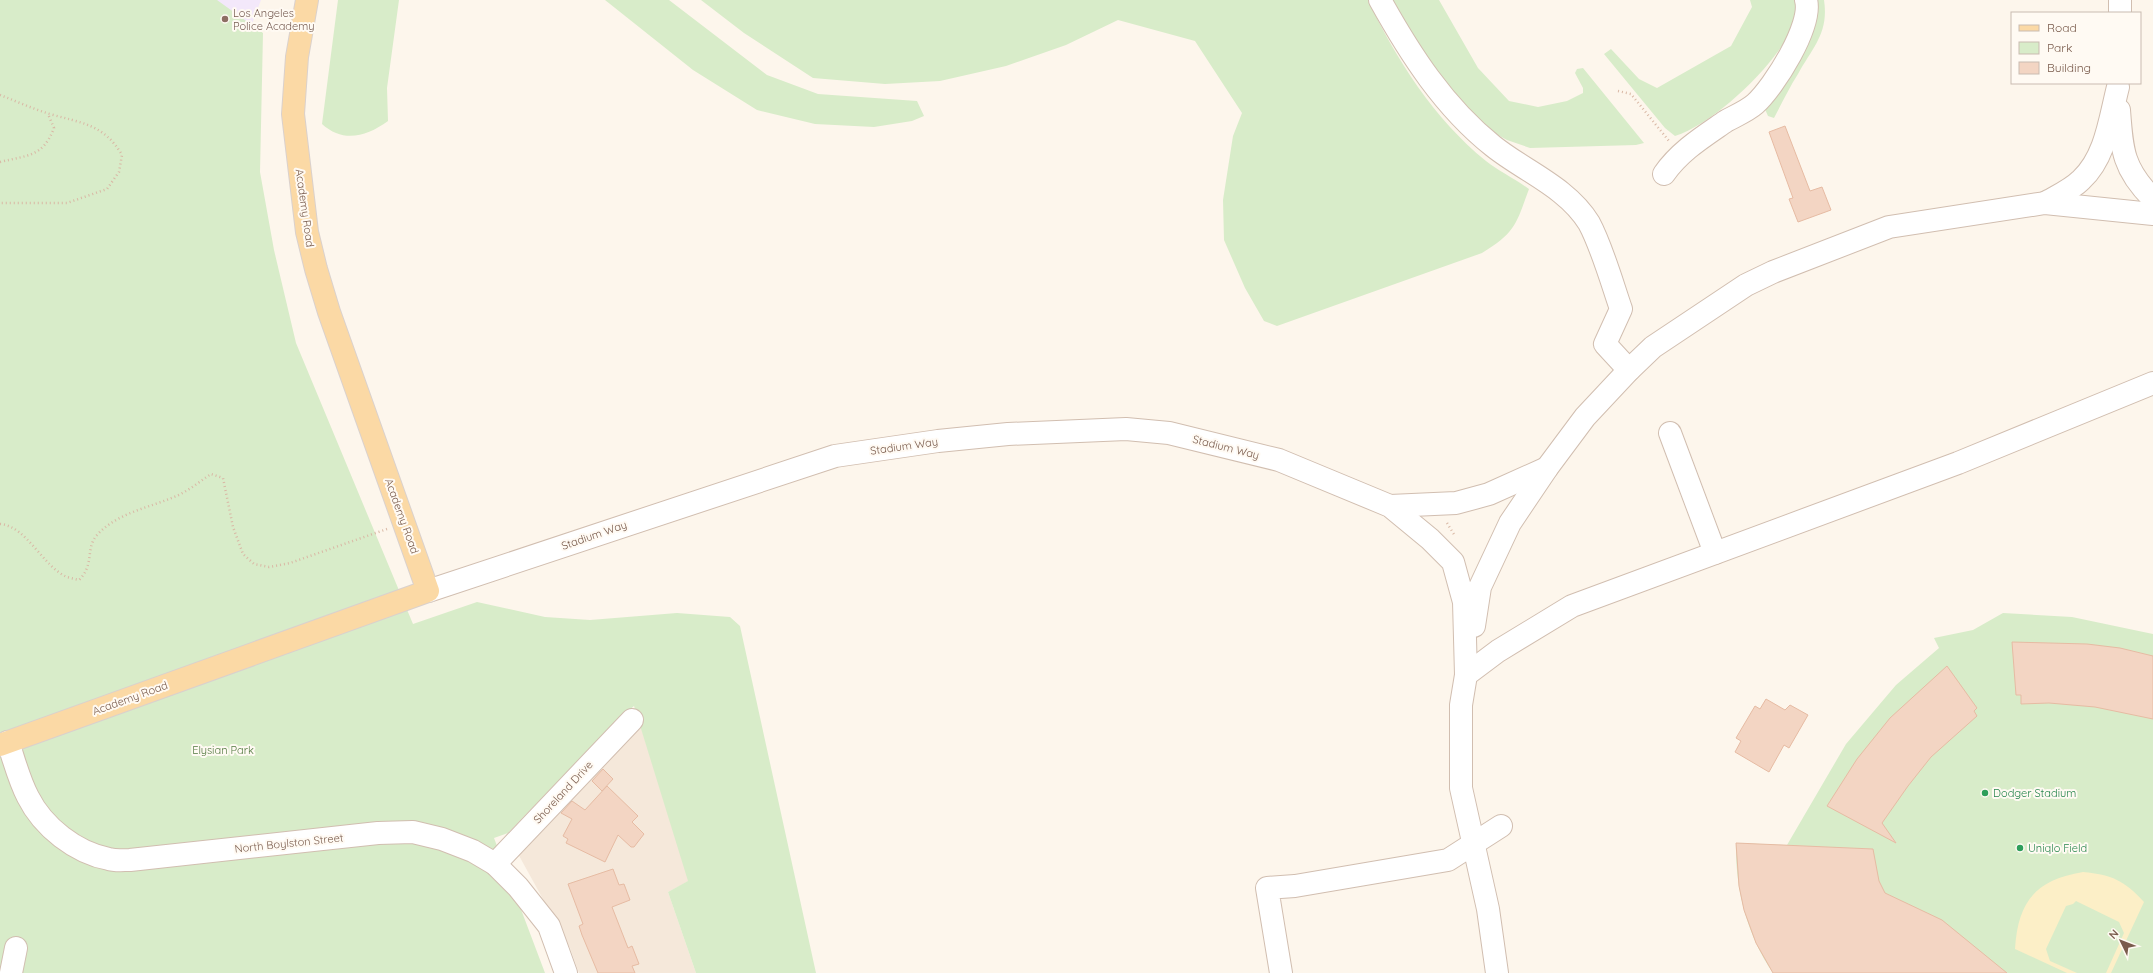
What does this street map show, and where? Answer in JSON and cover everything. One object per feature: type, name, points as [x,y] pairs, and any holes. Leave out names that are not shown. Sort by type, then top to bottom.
[{"type":"main road","name":"Academy Road","points":[[4,743],[428,591],[329,312],[307,232],[300,187],[293,100],[297,57],[307,0]]},
{"type":"street","points":[[1380,0],[1411,52],[1434,86],[1470,126],[1493,146],[1563,193],[1588,223],[1621,309],[1605,344],[1629,370]]},
{"type":"street","points":[[1664,174],[1680,153],[1754,104],[1768,88],[1802,33],[1808,6],[1806,0]]},
{"type":"street","points":[[2120,0],[2120,12]]},
{"type":"street","points":[[2045,203],[2081,180],[2095,162],[2106,137],[2118,85]]},
{"type":"street","points":[[2118,85],[2121,137],[2125,159],[2137,183],[2153,198]]},
{"type":"street","points":[[1497,973],[1488,909],[1460,788],[1462,705],[1466,675],[1480,587],[1510,523],[1547,468],[1585,417],[1653,347],[1746,285],[1780,269],[1889,227],[2045,203],[2153,214]]},
{"type":"street","points":[[1466,675],[1498,651],[1572,606],[1958,463],[2153,383]]},
{"type":"street","name":"Stadium Way","points":[[428,591],[835,456],[938,441],[1008,434],[1126,429],[1169,433],[1279,460],[1390,506],[1430,539],[1453,562],[1464,602],[1466,675]]},
{"type":"street","points":[[1670,433],[1715,553]]},
{"type":"street","name":"Stadium Way","points":[[1390,506],[1456,503],[1489,494],[1547,468]]},
{"type":"street","name":"Shoreland Drive","points":[[495,864],[632,720]]},
{"type":"street","name":"North Boylston Street","points":[[4,743],[28,798],[38,813],[59,836],[90,853],[108,859],[130,860],[378,833],[413,832],[442,839],[473,851],[495,864],[518,887],[549,926],[566,973]]},
{"type":"street","points":[[1281,973],[1267,888],[1295,886],[1448,860],[1501,826]]},
{"type":"street","points":[[11,973],[16,948]]},
{"type":"path","points":[[1618,91],[1631,94],[1666,140],[1675,143]]},
{"type":"path","points":[[0,95],[48,113],[86,123],[113,140],[122,155],[118,172],[107,190],[67,203],[0,203]]},
{"type":"path","points":[[0,162],[40,151],[48,142],[54,128],[48,113]]},
{"type":"path","points":[[0,524],[6,524],[25,537],[56,570],[67,577],[79,580],[86,572],[90,562],[91,548],[97,536],[117,518],[176,497],[211,474],[223,478],[232,527],[243,554],[254,564],[269,568],[290,563],[404,523]]},
{"type":"shaded area","name":"Los Angeles Police Academy","points":[[157,0],[261,0],[247,37]]},
{"type":"shaded area","points":[[641,727],[689,881],[668,892],[696,973],[579,973],[570,948],[517,852]]},
{"type":"green space","name":"Elysian Park","points":[[0,0],[217,0],[263,33],[260,172],[274,250],[296,343],[413,624],[477,602],[545,617],[590,620],[677,613],[730,617],[740,626],[816,973],[696,973],[668,892],[688,881],[634,706],[612,725],[508,833],[494,838],[545,973],[0,973]]},
{"type":"green space","points":[[338,0],[399,0],[387,88],[388,121],[380,127],[355,136],[338,134],[322,124]]},
{"type":"green space","points":[[605,0],[669,0],[767,75],[818,94],[917,101],[924,116],[912,121],[874,127],[815,124],[757,110],[693,70]]},
{"type":"green space","points":[[701,0],[1368,0],[1404,66],[1433,107],[1467,144],[1486,161],[1529,189],[1521,211],[1508,233],[1482,253],[1277,326],[1264,321],[1245,288],[1224,240],[1223,200],[1233,136],[1242,113],[1195,41],[1118,20],[1066,45],[1006,66],[940,81],[885,84],[813,78],[744,33]]},
{"type":"green space","points":[[1389,0],[1439,0],[1478,68],[1509,101],[1538,107],[1567,101],[1583,93],[1583,88],[1575,73],[1577,69],[1583,68],[1644,143],[1636,145],[1530,148],[1507,140],[1478,124],[1448,88]]},
{"type":"green space","points":[[1750,0],[1797,0],[1797,19],[1788,37],[1776,54],[1745,89],[1709,118],[1692,129],[1675,136],[1665,128],[1604,54],[1611,49],[1639,79],[1657,88],[1731,46],[1752,7]]},
{"type":"green space","points":[[1811,0],[1824,0],[1825,12],[1822,31],[1774,118],[1768,116],[1764,107]]},
{"type":"green space","name":"Dodger Stadium","points":[[2003,613],[2072,617],[2153,634],[2153,973],[1773,973],[1756,943],[1744,911],[1740,894],[1736,860],[1736,843],[1787,845],[1846,744],[1896,685],[1939,648],[1934,638],[1973,630]]},
{"type":"sand","points":[[2083,872],[2102,875],[2117,880],[2130,888],[2144,902],[2111,973],[2106,973],[2124,933],[2119,922],[2076,901],[2073,904],[2066,906],[2046,949],[2050,961],[2077,973],[2067,973],[2015,949],[2020,918],[2025,906],[2032,896],[2041,887],[2053,881]]},
{"type":"building","points":[[1785,126],[1810,191],[1822,187],[1831,210],[1798,222],[1789,199],[1793,198],[1769,132]]},
{"type":"building","points":[[2012,642],[2087,644],[2120,648],[2153,656],[2153,719],[2095,707],[2049,703],[2021,704],[2021,695],[2016,695]]},
{"type":"building","points":[[1947,666],[1977,708],[1974,711],[1977,716],[1931,757],[1882,823],[1896,843],[1827,806],[1857,759],[1890,718]]},
{"type":"building","points":[[1766,699],[1785,710],[1790,705],[1808,715],[1789,748],[1784,745],[1769,772],[1735,752],[1741,741],[1736,738],[1755,706],[1760,709]]},
{"type":"building","points":[[603,769],[613,779],[602,791],[592,781]]},
{"type":"building","points":[[607,786],[638,816],[632,822],[644,834],[634,847],[631,847],[618,835],[605,862],[566,843],[568,839],[563,836],[572,819],[561,813],[572,801],[585,810]]},
{"type":"building","points":[[1736,843],[1873,849],[1879,881],[1885,893],[1942,920],[2007,973],[1773,973],[1756,943],[1744,910],[1739,886]]},
{"type":"building","points":[[613,869],[619,885],[624,884],[630,900],[612,907],[628,948],[632,946],[639,964],[632,966],[635,973],[598,973],[582,935],[579,926],[583,924],[568,884]]},
{"type":"place","name":"Los Angeles Police Academy","points":[[225,19]]},
{"type":"place","name":"Dodger Stadium","points":[[1985,793]]},
{"type":"place","name":"Uniqlo Field","points":[[2020,848]]}]
